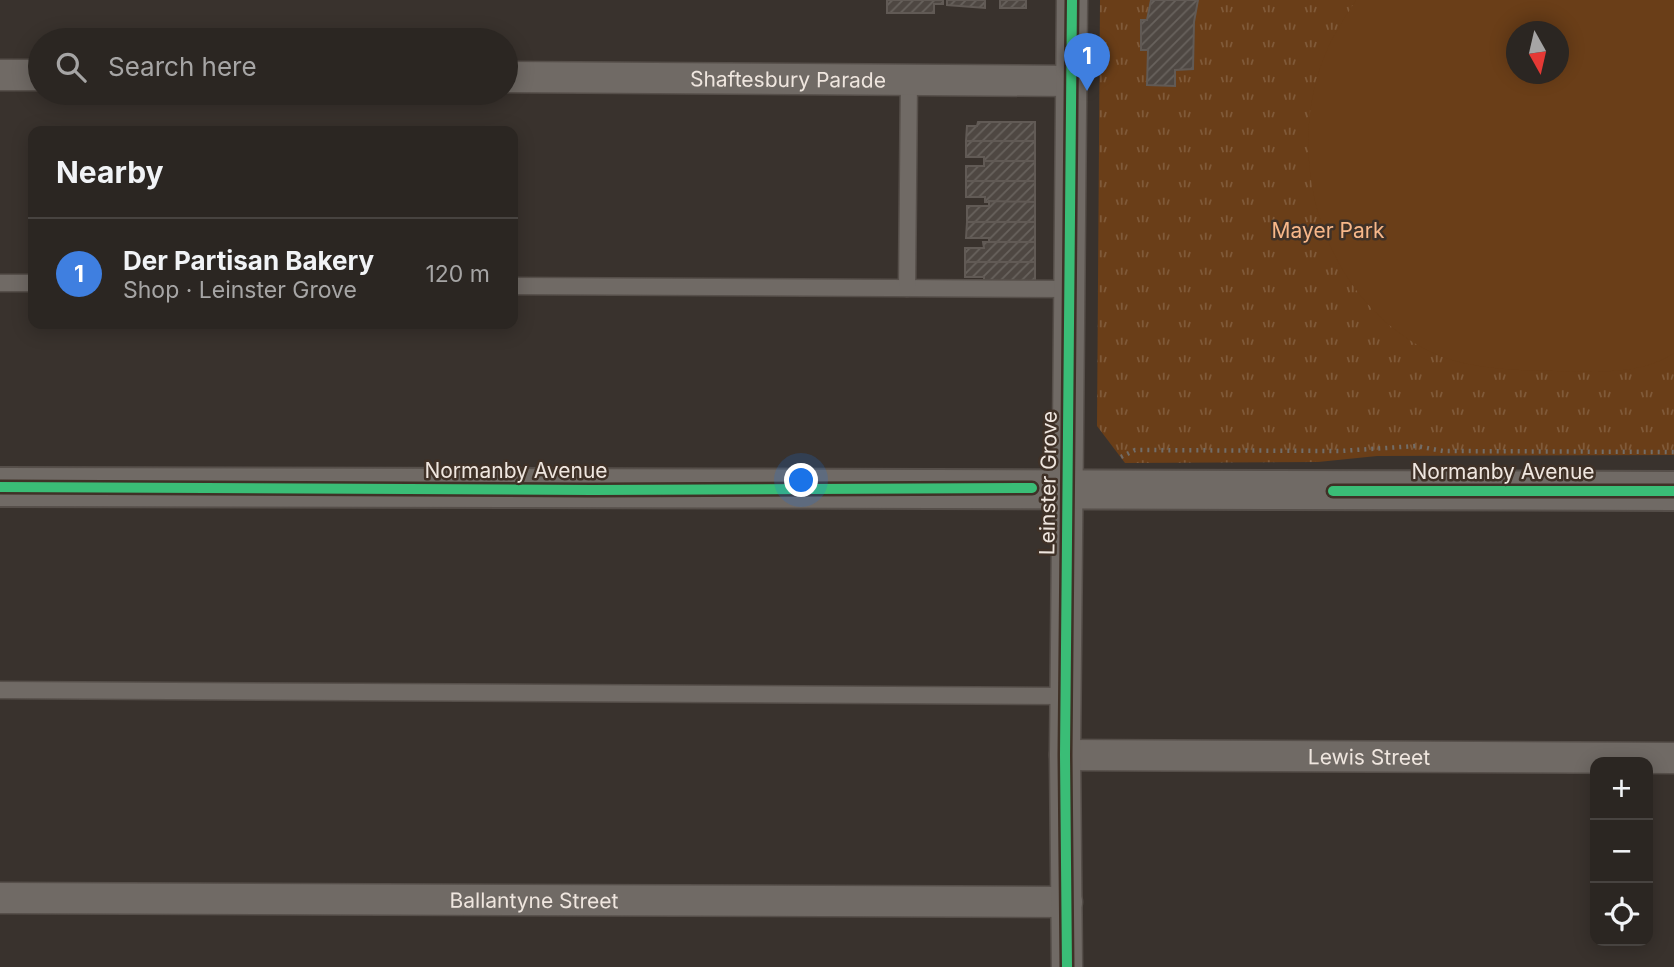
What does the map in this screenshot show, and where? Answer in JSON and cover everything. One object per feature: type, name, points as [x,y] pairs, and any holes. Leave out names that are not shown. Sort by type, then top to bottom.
[{"type":"main road","name":"Normanby Avenue","points":[[0,487],[1674,491]]},
{"type":"street","name":"Leinster Grove","points":[[1067,967],[1065,755],[1072,0]]},
{"type":"street","points":[[0,75],[28,75]]},
{"type":"street","name":"Shaftesbury Parade","points":[[518,77],[1071,81]]},
{"type":"street","name":"Lewis Street","points":[[1065,755],[1674,758]]},
{"type":"street","name":"Ballantyne Street","points":[[0,898],[1067,902]]},
{"type":"lane","points":[[908,288],[909,79]]},
{"type":"lane","points":[[0,283],[28,283]]},
{"type":"lane","points":[[518,286],[1068,289]]},
{"type":"lane","points":[[0,690],[1066,696]]},
{"type":"path","points":[[1112,462],[1135,450],[1340,451],[1416,446],[1443,451],[1674,452]]},
{"type":"green space","name":"Mayer Park","points":[[1100,0],[1674,0],[1674,455],[1377,456],[1318,462],[1125,463],[1097,426]]},
{"type":"green space","points":[[1356,0],[1674,0],[1674,353],[1646,366],[1617,371],[1492,368],[1476,366],[1431,352],[1395,329],[1364,300],[1340,265],[1323,227],[1312,185],[1308,143],[1312,101],[1323,60]]},
{"type":"building","points":[[887,0],[943,0],[943,4],[934,4],[934,13],[887,13]]},
{"type":"building","points":[[947,0],[985,0],[985,8],[947,5]]},
{"type":"building","points":[[1000,0],[1026,0],[1026,8],[1000,8]]},
{"type":"building","points":[[1151,0],[1198,0],[1194,22],[1193,69],[1175,70],[1175,86],[1147,85],[1148,50],[1141,50],[1141,20],[1147,20]]},
{"type":"building","points":[[978,122],[1035,122],[1035,141],[966,141],[967,126],[977,126]]},
{"type":"building","points":[[966,141],[1035,141],[1035,161],[984,161],[984,157],[966,157]]},
{"type":"building","points":[[984,161],[1035,161],[1035,181],[966,181],[966,166],[984,166]]},
{"type":"building","points":[[966,181],[1035,181],[1035,202],[985,202],[985,197],[966,197]]},
{"type":"building","points":[[989,201],[1035,202],[1035,222],[967,222],[967,206],[989,206]]},
{"type":"building","points":[[967,222],[1035,222],[1035,242],[989,242],[989,238],[966,238]]},
{"type":"building","points":[[983,242],[1035,242],[1035,262],[965,262],[965,248],[984,248]]},
{"type":"building","points":[[965,262],[1035,262],[1035,282],[984,282],[984,277],[965,277]]},
{"type":"cycle path","points":[[1067,967],[1065,755],[1072,0]]},
{"type":"cycle path","points":[[0,487],[592,490],[1032,488]]},
{"type":"cycle path","points":[[1333,491],[1674,491]]},
{"type":"place","name":"Der Partisan Bakery","points":[[1087,91]]}]
